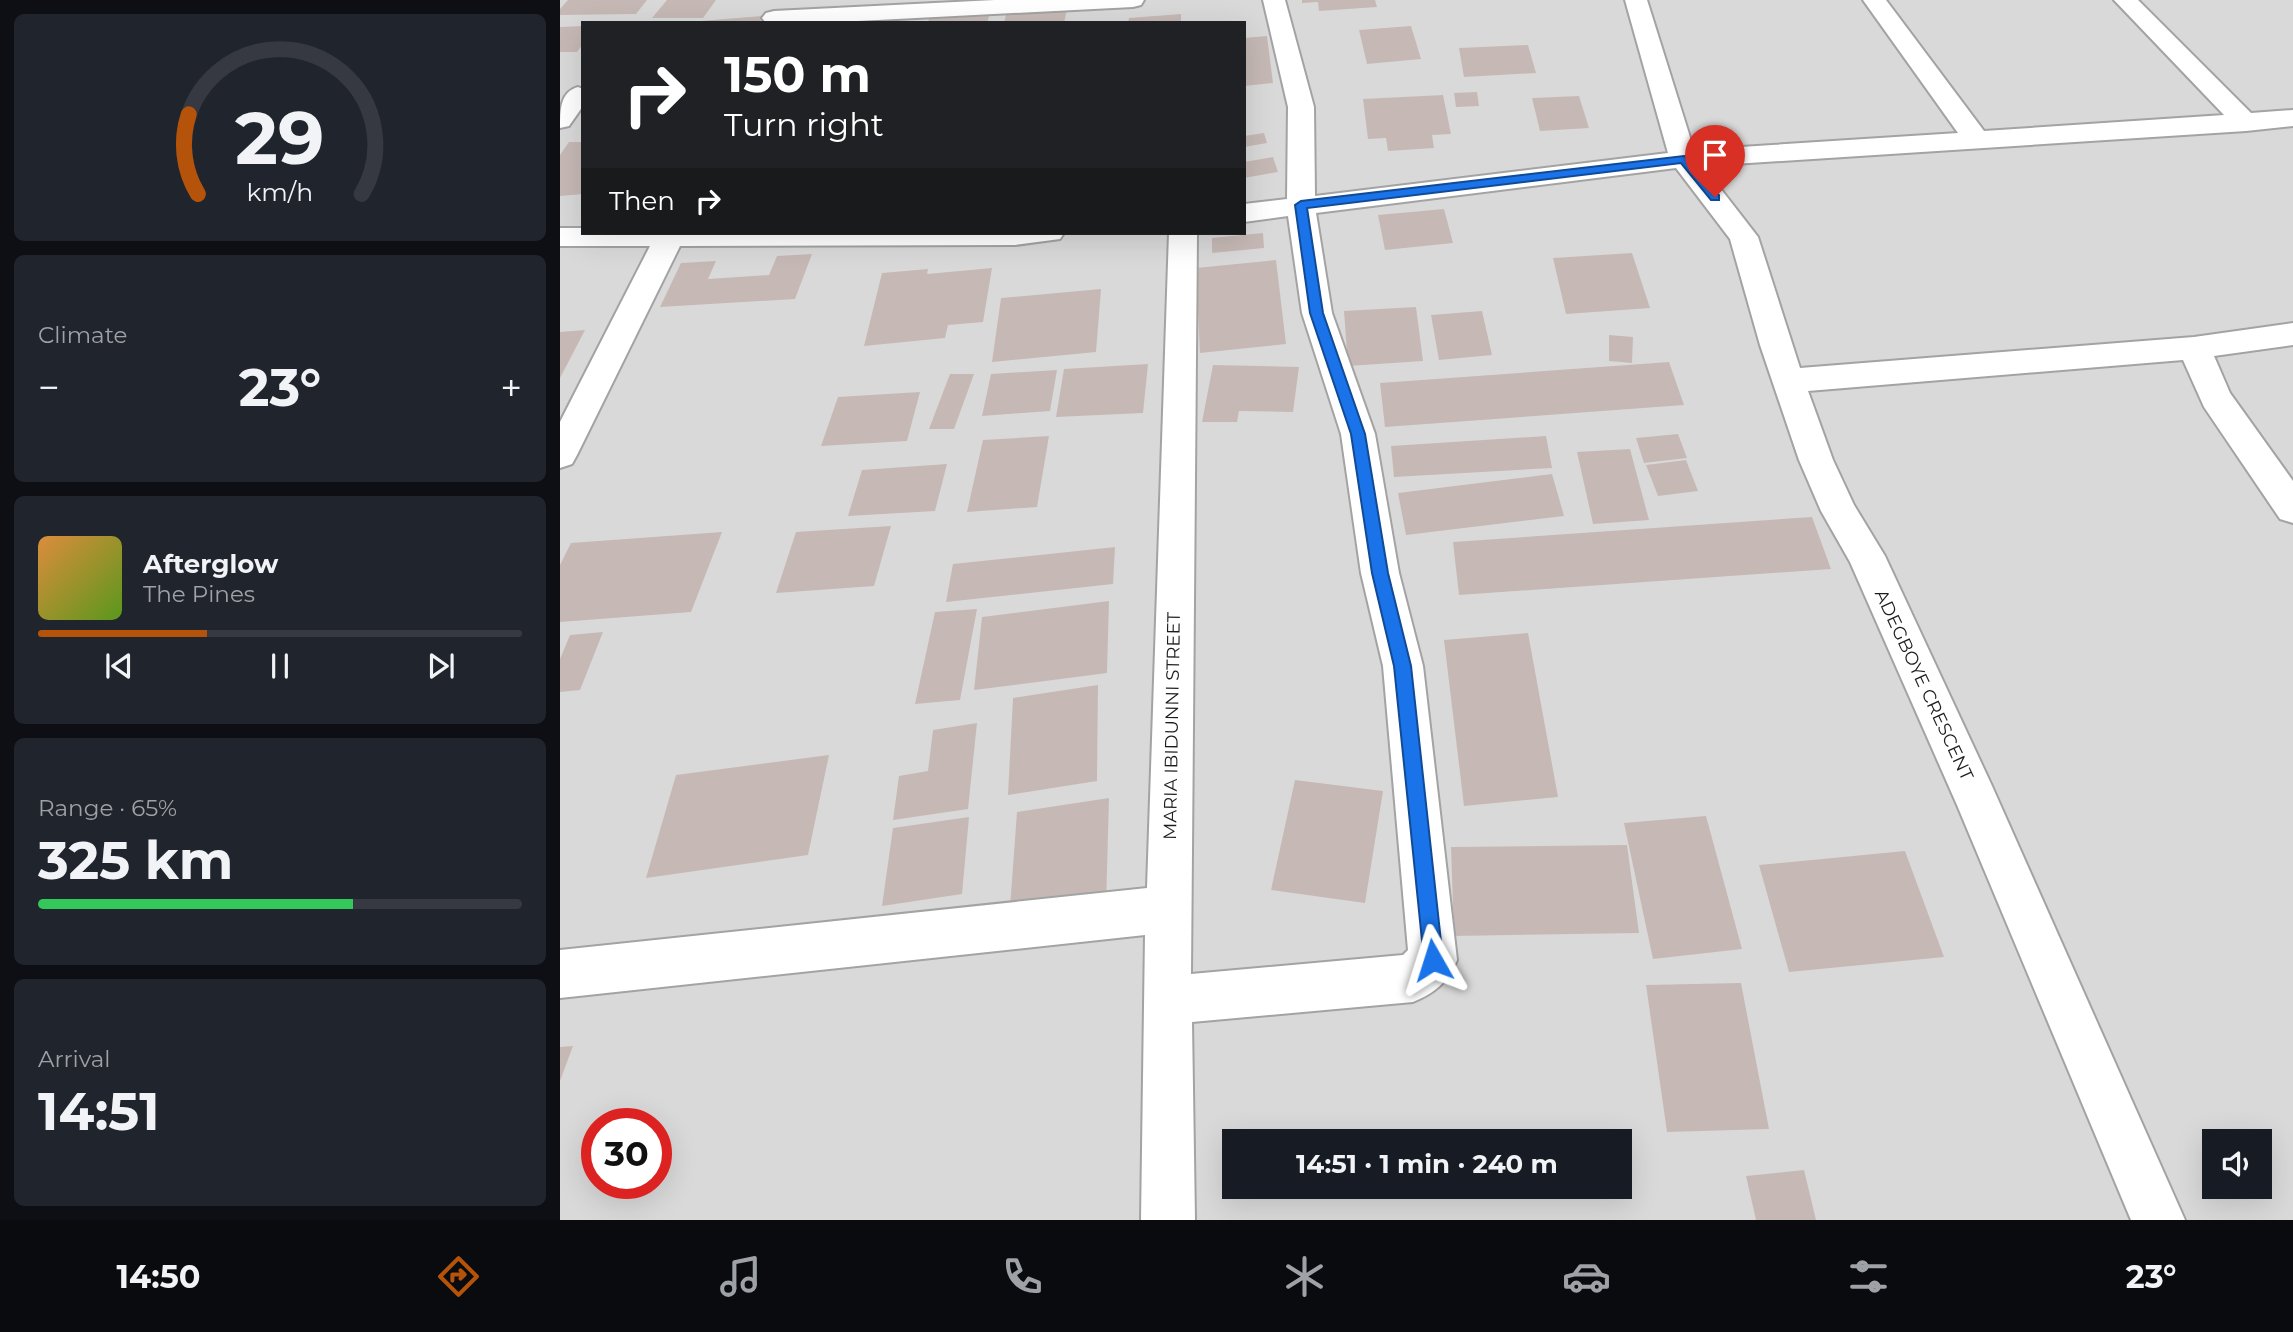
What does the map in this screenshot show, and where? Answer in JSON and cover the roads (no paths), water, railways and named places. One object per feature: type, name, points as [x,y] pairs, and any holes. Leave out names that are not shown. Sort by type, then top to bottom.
[{"type":"street","points":[[774,18],[926,5],[1133,0]]},
{"type":"street","points":[[1167,1000],[1413,978],[1433,960],[1402,666],[1380,573],[1358,434],[1317,313],[1301,205],[1301,107],[1274,0],[1251,0]]},
{"type":"street","points":[[1636,0],[1684,159]]},
{"type":"street","points":[[1874,0],[1978,141]]},
{"type":"street","points":[[2125,0],[2246,122]]},
{"type":"street","points":[[560,120],[578,95]]},
{"type":"street","points":[[1246,213],[1684,159],[2293,118]]},
{"type":"street","name":"ADEGBOYE CRESCENT","points":[[1684,159],[1744,237],[1776,345],[1822,473],[1839,511],[1866,556],[1977,801],[2158,1220]]},
{"type":"street","points":[[560,237],[633,235]]},
{"type":"street","points":[[560,456],[637,306],[670,235]]},
{"type":"street","points":[[842,235],[1027,235]]},
{"type":"street","name":"MARIA IBIDUNNI STREET","points":[[1168,1220],[1168,909],[1183,235]]},
{"type":"street","points":[[1789,381],[2194,348],[2293,334]]},
{"type":"street","points":[[2194,348],[2216,398],[2293,509]]},
{"type":"street","points":[[560,974],[1168,909]]}]
